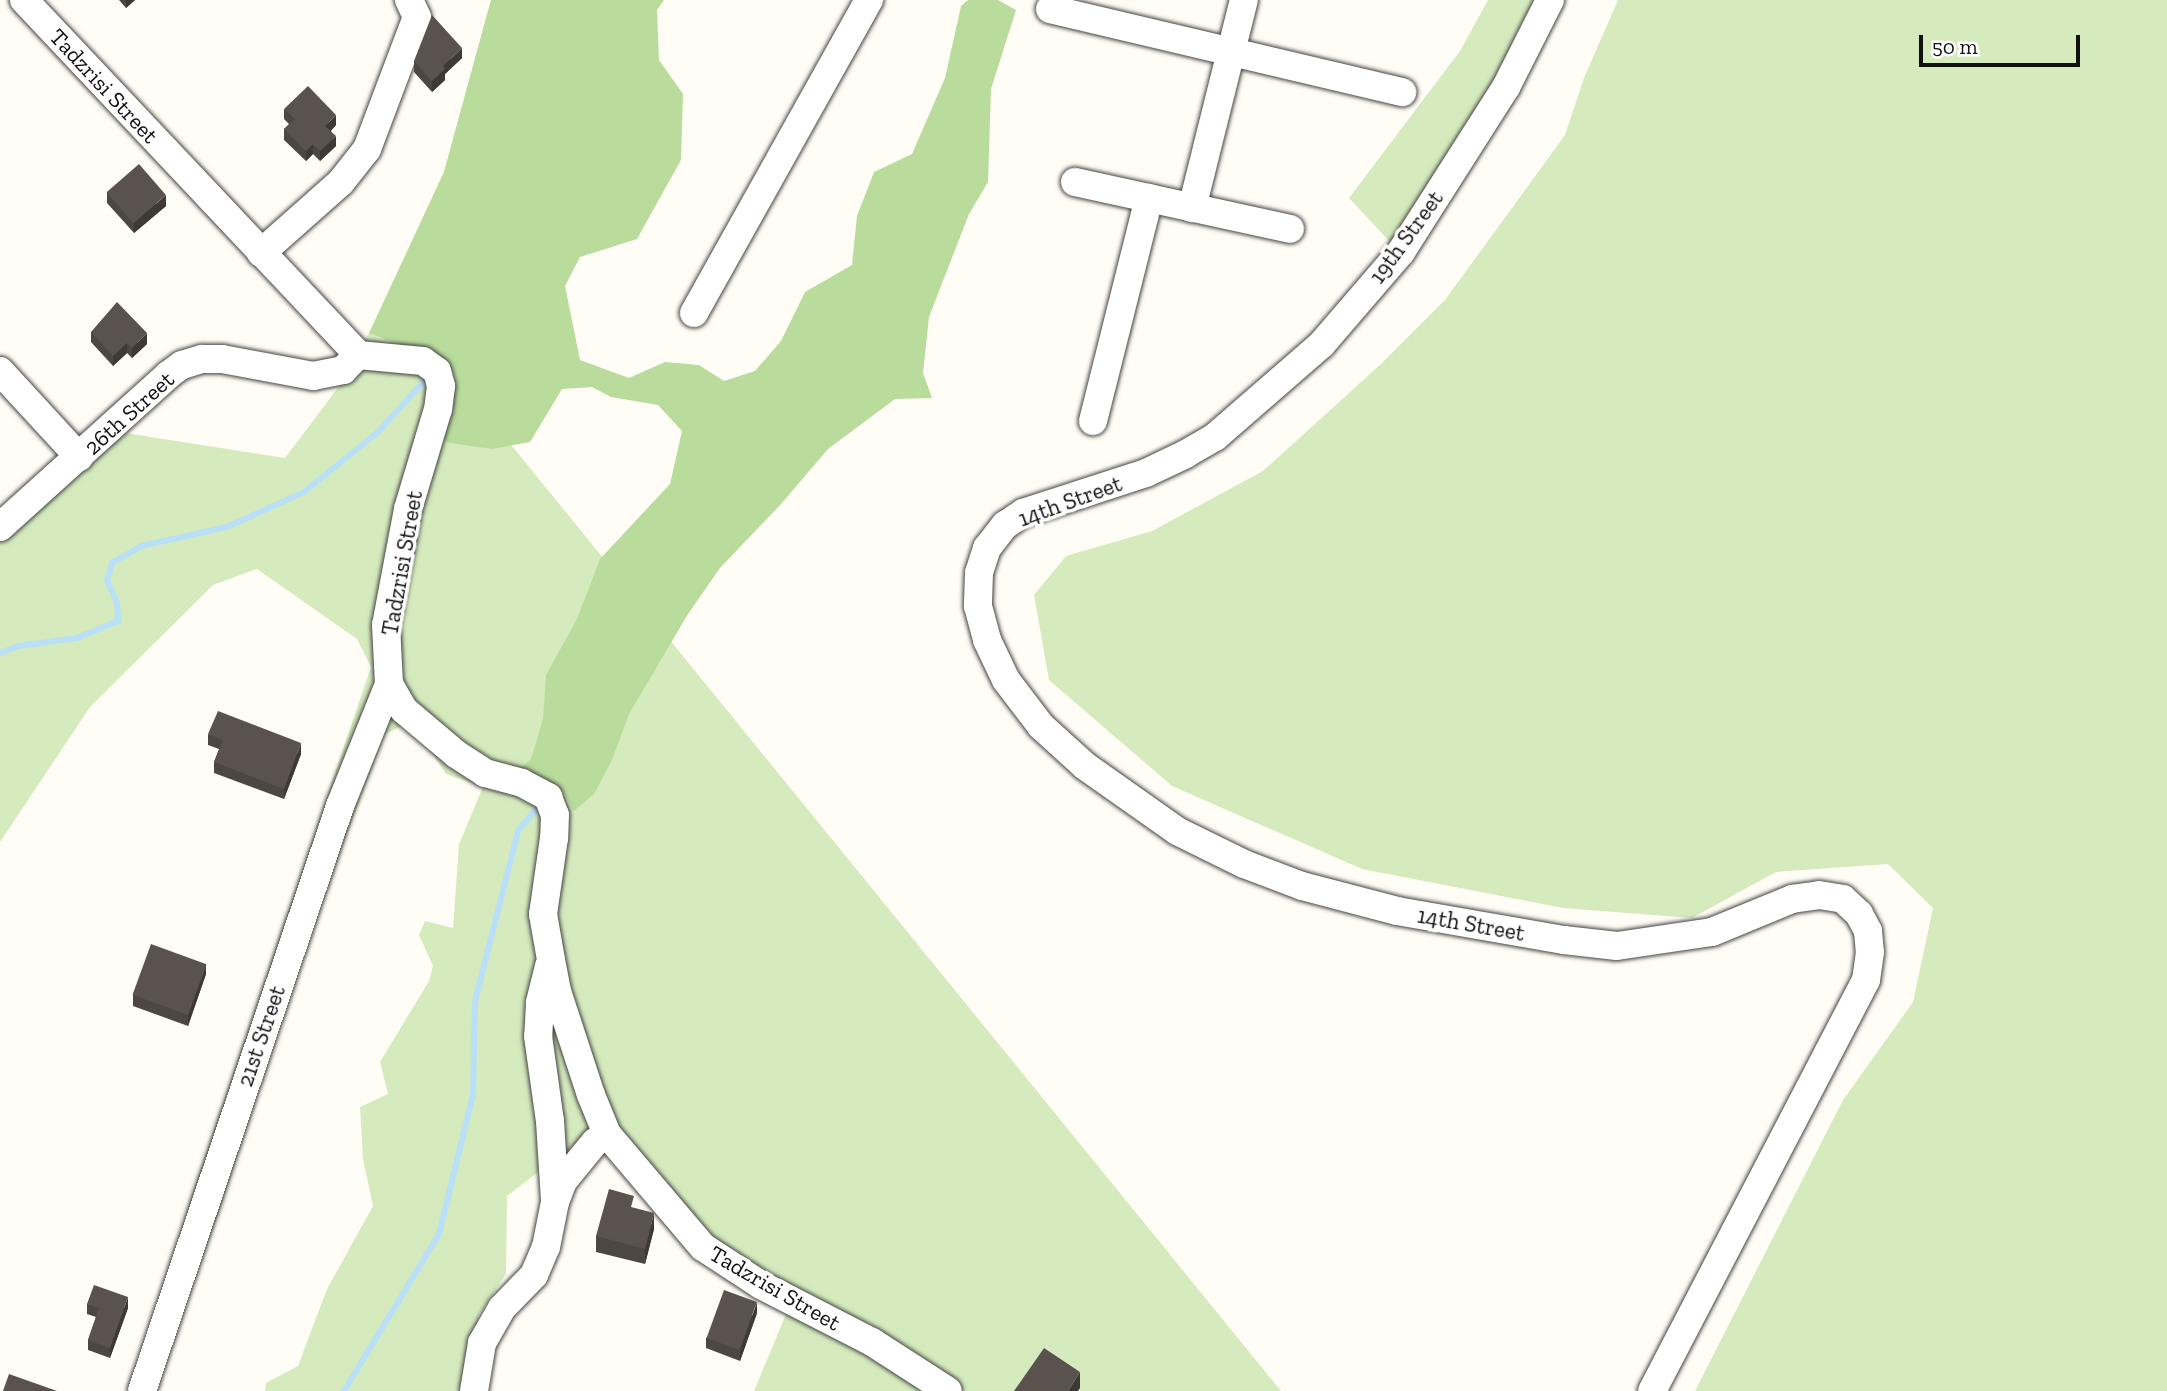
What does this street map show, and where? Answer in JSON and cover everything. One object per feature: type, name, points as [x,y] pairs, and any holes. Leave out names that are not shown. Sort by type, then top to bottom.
[{"type":"street","name":"Tadzrisi Street","points":[[24,0],[358,355],[423,361],[437,371],[441,386],[438,409],[408,509],[386,625],[389,684],[404,710],[456,754],[485,773],[522,783],[548,797],[555,815],[543,914],[556,991],[607,1134],[703,1247],[761,1285],[872,1342],[948,1391]]},
{"type":"street","points":[[261,253],[341,182],[367,149],[417,17],[409,0]]},
{"type":"street","points":[[694,313],[869,0]]},
{"type":"street","points":[[1192,208],[1244,0]]},
{"type":"street","name":"19th Street","points":[[1215,437],[1322,344],[1401,252],[1506,87],[1550,0]]},
{"type":"street","points":[[1050,9],[1402,92]]},
{"type":"street","points":[[1075,182],[1290,229]]},
{"type":"street","points":[[1093,421],[1149,198]]},
{"type":"street","name":"26th Street","points":[[0,527],[168,375],[183,365],[202,359],[222,359],[313,376],[343,370],[358,355]]},
{"type":"street","points":[[0,371],[79,457]]},
{"type":"street","name":"14th Street","points":[[1215,437],[1146,473],[1023,513],[1005,525],[987,548],[979,573],[978,606],[987,640],[1006,680],[1041,726],[1085,766],[1177,831],[1244,864],[1303,886],[1397,911],[1564,940],[1617,946],[1712,932],[1792,899],[1819,895],[1843,899],[1860,914],[1868,931],[1871,952],[1866,980],[1653,1391]]},
{"type":"street","name":"21st Street","points":[[142,1391],[340,806],[389,684]]},
{"type":"street","points":[[551,960],[540,1003],[538,1036],[550,1121],[555,1202]]},
{"type":"street","points":[[474,1391],[482,1343],[502,1308],[534,1275],[546,1248],[555,1202],[564,1181],[576,1164],[607,1134]]},
{"type":"green space","points":[[491,0],[438,355],[1281,1391],[754,1391],[786,1314],[697,1253],[597,1127],[507,1196],[506,1274],[479,1314],[465,1391],[265,1391],[266,1383],[298,1366],[327,1289],[373,1206],[363,1159],[360,1107],[388,1094],[380,1062],[429,981],[433,966],[419,935],[425,921],[453,928],[459,844],[483,787],[446,774],[421,736],[402,726],[385,734],[299,961],[218,1216],[151,1391],[134,1391],[189,1203],[371,667],[357,639],[257,569],[213,585],[90,707],[0,842],[0,537],[125,433],[285,458],[340,385],[378,317],[444,172]]},
{"type":"green space","points":[[491,0],[664,0],[657,10],[659,60],[683,94],[681,160],[637,239],[580,257],[565,286],[580,360],[629,378],[665,362],[699,365],[724,381],[755,371],[781,341],[805,292],[852,265],[857,216],[874,172],[912,154],[945,78],[961,6],[968,0],[998,0],[1016,10],[991,89],[988,182],[969,214],[929,317],[923,373],[932,398],[895,399],[828,449],[781,504],[720,568],[688,614],[629,714],[612,760],[594,794],[574,811],[563,791],[518,770],[531,759],[543,719],[546,675],[577,619],[600,559],[670,484],[682,431],[658,405],[611,397],[592,387],[562,389],[530,442],[492,449],[450,443],[440,439],[456,378],[449,363],[369,333],[444,172]]},
{"type":"green space","points":[[1488,0],[1538,0],[1492,90],[1392,244],[1349,198],[1460,51]]},
{"type":"green space","points":[[1618,0],[2167,0],[2167,1391],[1695,1391],[1843,1100],[1913,1002],[1933,908],[1888,864],[1776,872],[1692,918],[1563,908],[1362,869],[1172,786],[1049,680],[1034,595],[1066,556],[1152,531],[1263,471],[1382,363],[1445,300],[1565,135],[1584,78]]},
{"type":"building","points":[[432,15],[462,48],[432,81],[414,61]]},
{"type":"building","points":[[308,86],[336,115],[325,126],[336,136],[320,151],[313,144],[306,151],[284,129],[295,119],[284,109]]},
{"type":"building","points":[[139,164],[166,195],[133,223],[107,192]]},
{"type":"building","points":[[117,302],[147,333],[132,348],[127,343],[113,356],[91,332]]},
{"type":"building","points":[[218,711],[301,743],[284,789],[214,762],[223,740],[208,734]]},
{"type":"building","points":[[151,944],[206,964],[188,1015],[133,995]]},
{"type":"building","points":[[609,1189],[634,1196],[631,1207],[654,1213],[645,1249],[596,1236]]},
{"type":"building","points":[[94,1285],[128,1297],[110,1348],[88,1340],[99,1308],[87,1304]]},
{"type":"building","points":[[724,1290],[757,1302],[739,1350],[707,1338]]},
{"type":"building","points":[[1044,1348],[1080,1372],[1068,1391],[1014,1391]]},
{"type":"building","points":[[9,1374],[57,1391],[3,1391]]},
{"type":"waterway","points":[[0,653],[18,646],[77,638],[118,621],[117,602],[107,581],[112,563],[141,546],[227,527],[304,492],[378,432],[425,380]]},
{"type":"waterway","points":[[344,1391],[439,1234],[473,1095],[475,1001],[518,831],[539,806]]}]
